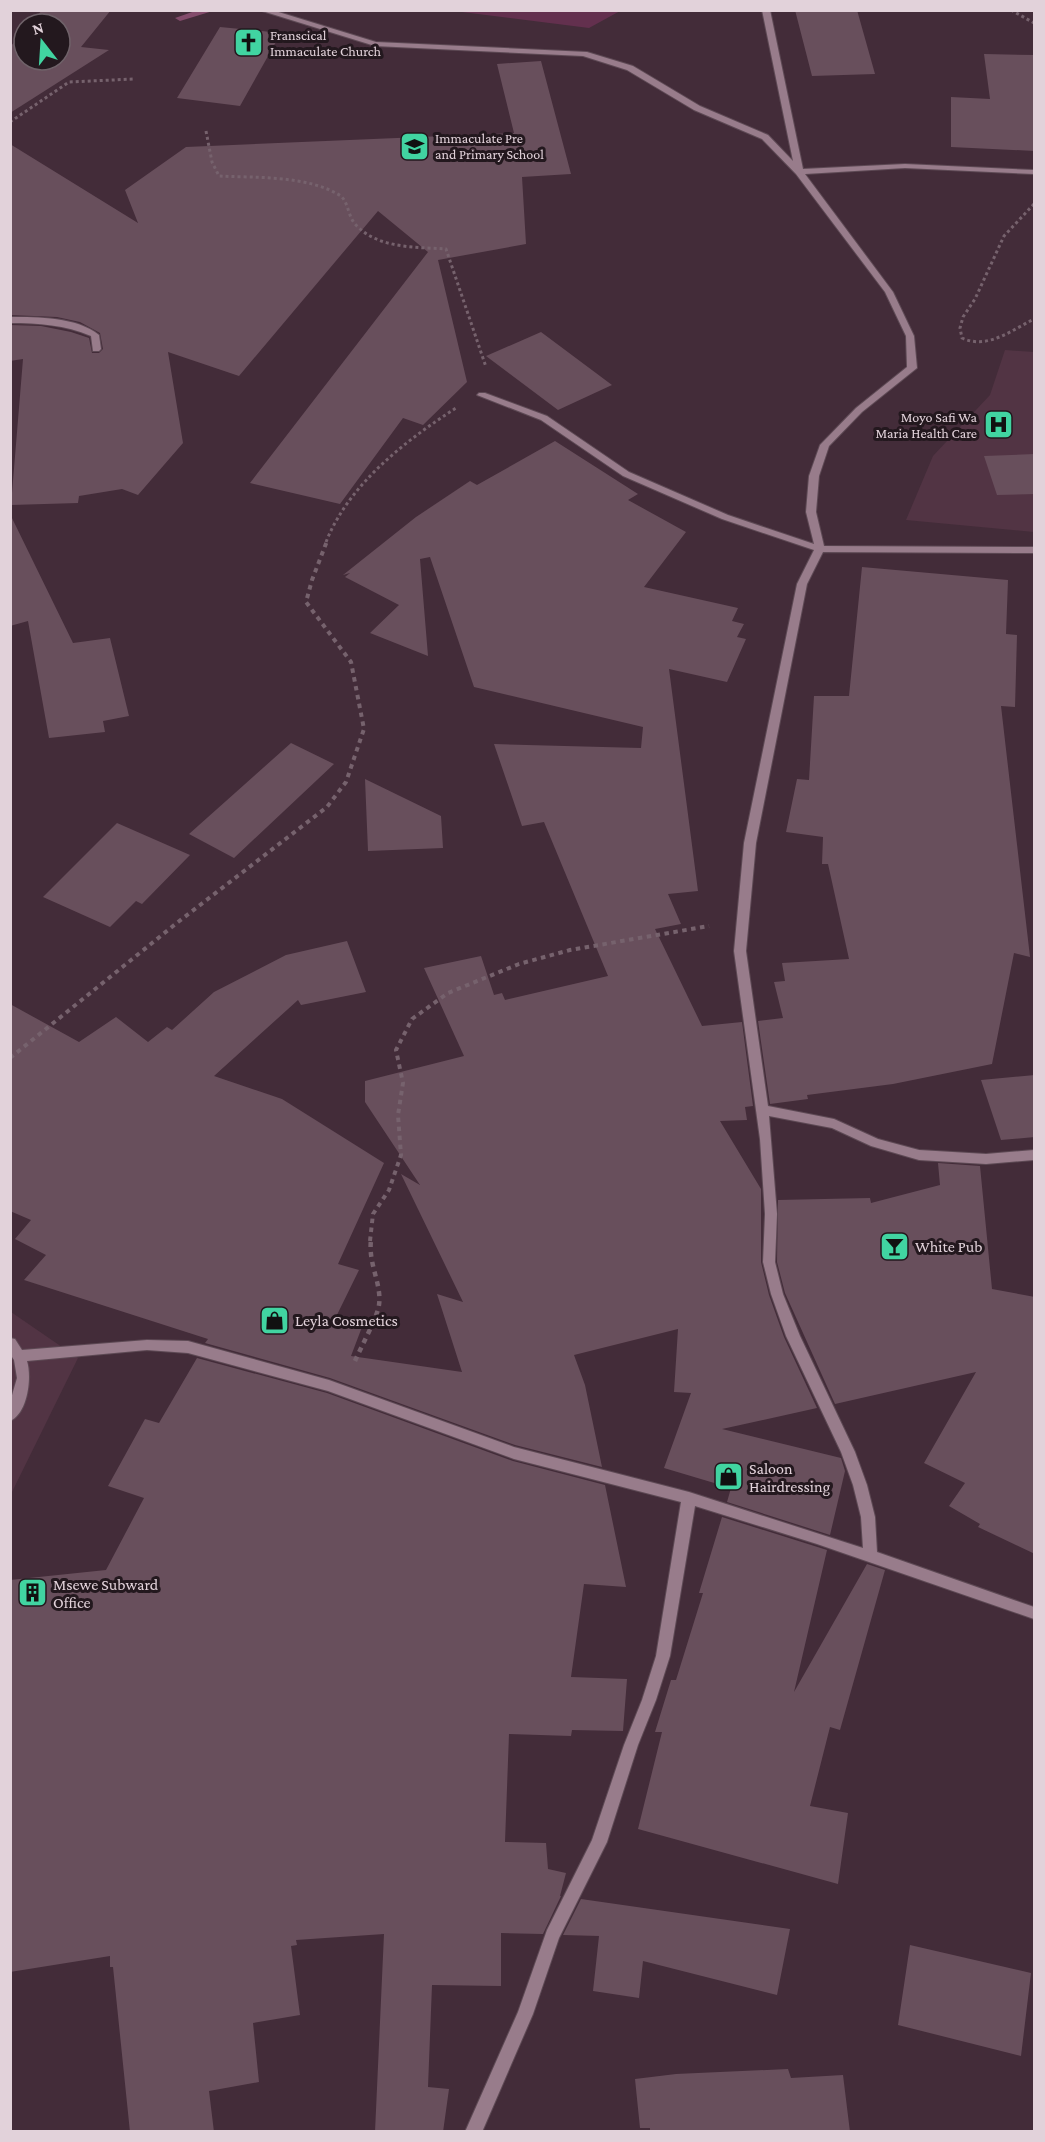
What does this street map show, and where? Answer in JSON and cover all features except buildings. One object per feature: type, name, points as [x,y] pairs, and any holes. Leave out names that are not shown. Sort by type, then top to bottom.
[{"type":"street","points":[[262,10],[375,44],[584,54],[630,68],[698,108],[765,137],[799,172],[889,292],[910,336],[912,368],[859,410],[825,446],[814,476],[811,512],[820,549],[802,584],[750,843],[740,951],[762,1110],[771,1214],[769,1262],[777,1294],[793,1336],[848,1452],[861,1485],[868,1517],[870,1555]]},
{"type":"street","points":[[766,10],[799,172]]},
{"type":"street","points":[[799,172],[905,166],[1035,172]]},
{"type":"street","points":[[10,320],[56,321],[85,330],[95,335],[96,349]]},
{"type":"street","points":[[482,395],[544,418],[626,474],[725,517],[820,549],[1035,550]]},
{"type":"street","points":[[762,1110],[834,1124],[875,1143],[919,1155],[986,1159],[1035,1155]]},
{"type":"street","points":[[10,1343],[21,1356],[24,1374],[18,1403],[10,1414]]},
{"type":"street","points":[[21,1356],[147,1345],[188,1347],[329,1386],[514,1453],[689,1498],[870,1555],[1035,1613]]},
{"type":"street","points":[[473,2132],[525,2014],[552,1935],[599,1842],[631,1745],[649,1700],[663,1656],[689,1498]]},
{"type":"path","points":[[1011,10],[1035,23]]},
{"type":"path","points":[[10,122],[69,82],[134,80]]},
{"type":"path","points":[[10,1058],[178,922],[327,807],[346,782],[364,729],[351,663],[306,602],[307,589],[333,525],[363,487],[399,448],[422,430],[482,395],[487,379],[486,366],[446,249],[374,239],[353,222],[350,207],[340,194],[275,179],[219,176],[212,162],[206,131]]},
{"type":"path","points":[[1035,204],[1004,236],[975,299],[963,317],[960,328],[962,338],[968,342],[978,343],[1035,319]]},
{"type":"path","points":[[329,1386],[342,1377],[354,1363],[379,1305],[377,1284],[369,1256],[370,1232],[373,1214],[389,1190],[401,1155],[398,1115],[403,1083],[396,1050],[412,1019],[448,993],[519,964],[570,950],[743,921]]},
{"type":"shaded area","points":[[454,11],[620,11],[589,28]]},
{"type":"shaded area","name":"Moyo Safi Wa Maria Health Care","points":[[1005,350],[1034,352],[1034,532],[906,520],[933,456],[990,395]]},
{"type":"shaded area","points":[[11,1312],[78,1358],[11,1494]]},
{"type":"waterway","points":[[180,18],[212,10]]},
{"type":"place","name":"Franscical Immaculate Church","points":[[249,43]]},
{"type":"place","name":"Immaculate Pre and Primary School","points":[[414,146]]},
{"type":"place","name":"Moyo Safi Wa Maria Health Care","points":[[998,425]]},
{"type":"place","name":"White Pub","points":[[894,1246]]},
{"type":"place","name":"Leyla Cosmetics","points":[[274,1320]]},
{"type":"place","name":"Saloon Hairdressing","points":[[728,1477]]},
{"type":"place","name":"Msewe Subward Office","points":[[32,1593]]}]
